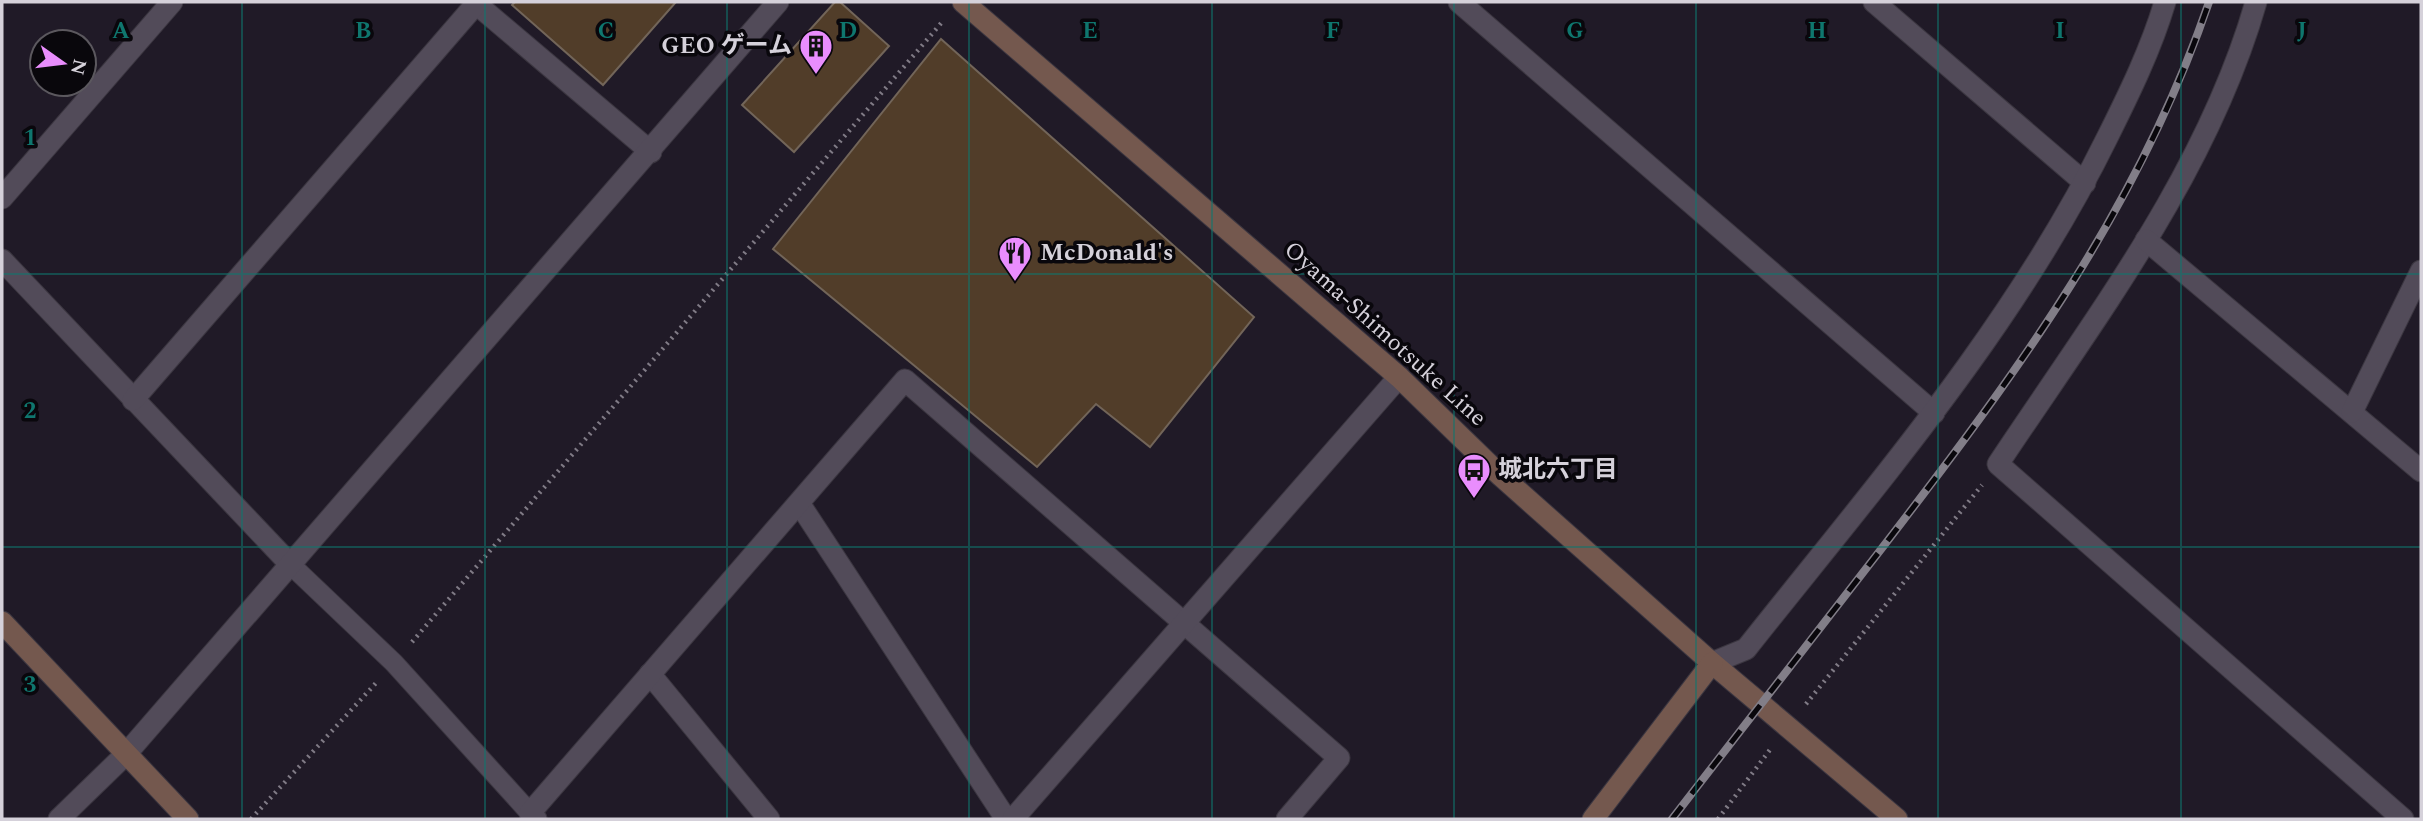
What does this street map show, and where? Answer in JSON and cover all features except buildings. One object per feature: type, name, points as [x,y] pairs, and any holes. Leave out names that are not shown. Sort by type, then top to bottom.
[{"type":"main road","name":"Oyama-Shimotsuke Line","points":[[956,7],[1399,377],[1501,476],[1712,663],[1897,819]]},
{"type":"main road","points":[[2,622],[188,819]]},
{"type":"main road","points":[[1592,819],[1712,663]]},
{"type":"street","points":[[2,198],[172,2]]},
{"type":"street","points":[[59,819],[127,754],[651,152],[778,2]]},
{"type":"street","points":[[1459,2],[1934,413]]},
{"type":"street","points":[[1874,2],[2085,183]]},
{"type":"street","points":[[1712,663],[1746,649],[1934,413],[2015,302],[2085,183],[2126,100],[2165,2]]},
{"type":"street","points":[[2256,2],[2242,50],[2199,148],[2146,240],[1998,464],[2403,819]]},
{"type":"street","points":[[133,400],[475,3],[651,152]]},
{"type":"street","points":[[2146,240],[2421,471]]},
{"type":"street","points":[[2,260],[290,564]]},
{"type":"street","points":[[2353,412],[2421,271]]},
{"type":"street","points":[[1013,819],[1399,377]]},
{"type":"street","points":[[533,816],[650,674],[905,380],[1339,758],[1287,819]]},
{"type":"street","points":[[799,503],[1006,819]]},
{"type":"street","points":[[650,674],[769,819]]},
{"type":"lane","points":[[290,564],[394,663],[533,816]]},
{"type":"path","points":[[251,819],[394,663],[956,7]]},
{"type":"path","points":[[1718,819],[1998,464]]},
{"type":"railway","points":[[1672,819],[1937,476],[2029,349],[2111,217],[2148,149],[2209,2]]},
{"type":"place","name":"GEO ゲーム","points":[[816,76]]},
{"type":"place","name":"McDonald's","points":[[1015,283]]},
{"type":"place","name":"城北六丁目","points":[[1474,500]]}]
